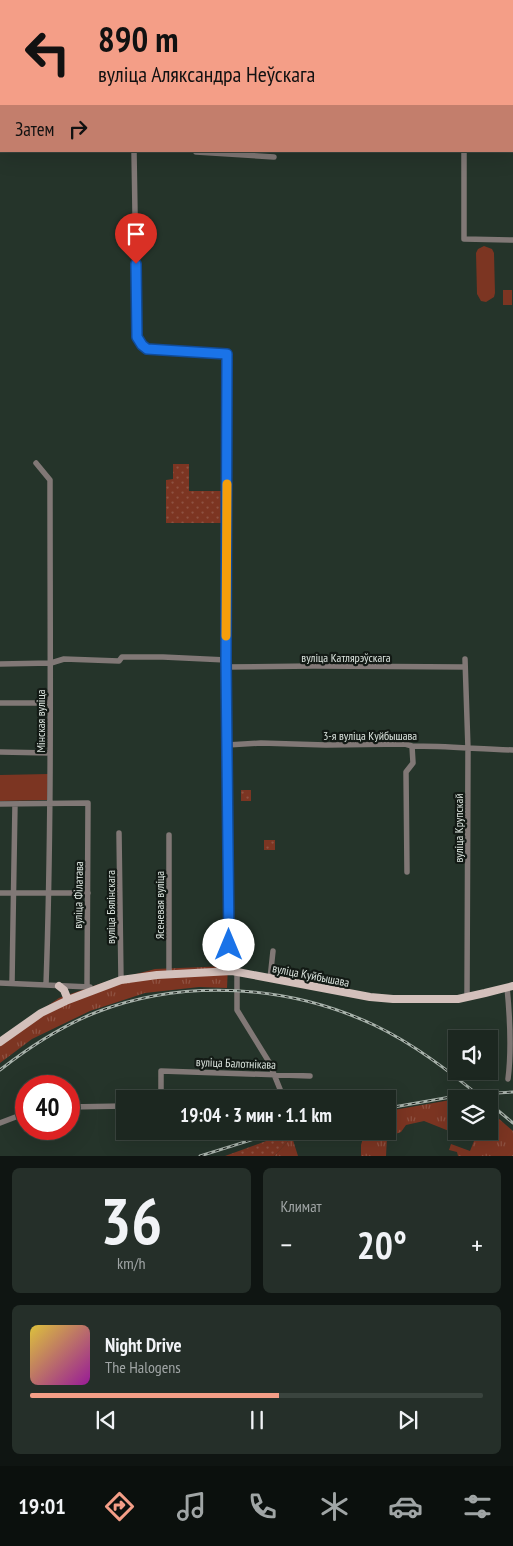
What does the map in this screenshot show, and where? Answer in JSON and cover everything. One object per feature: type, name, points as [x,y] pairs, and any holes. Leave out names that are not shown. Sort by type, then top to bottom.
[{"type":"main road","name":"вуліца Куйбышава","points":[[0,1042],[41,1013],[100,987],[121,980],[169,974],[234,972],[393,1000],[467,998],[510,986]]},
{"type":"main road","points":[[59,986],[64,990],[68,1000]]},
{"type":"street","points":[[134,152],[137,337],[147,349],[227,354],[226,667],[229,962],[234,972],[237,1010],[269,1062],[280,1090]]},
{"type":"street","points":[[196,152],[274,157]]},
{"type":"street","points":[[464,152],[464,239],[513,240]]},
{"type":"street","name":"Мінская вуліца","points":[[36,463],[50,480],[50,804],[46,985]]},
{"type":"street","points":[[0,664],[51,663],[64,660],[119,661],[122,657],[226,660]]},
{"type":"street","name":"вуліца Крупскай","points":[[465,659],[468,749],[467,998]]},
{"type":"street","name":"вуліца Катлярэўскага","points":[[226,667],[465,667]]},
{"type":"street","points":[[0,704],[50,703]]},
{"type":"street","name":"3-я вуліца Куйбышава","points":[[227,745],[261,743],[326,745],[405,744],[412,746],[460,746],[468,749],[513,750]]},
{"type":"street","points":[[407,872],[406,772],[413,763],[412,746]]},
{"type":"street","points":[[0,752],[50,753]]},
{"type":"street","name":"вуліца Філатава","points":[[50,804],[88,803],[87,987]]},
{"type":"street","points":[[0,804],[50,804]]},
{"type":"street","points":[[12,983],[15,804]]},
{"type":"street","name":"вуліца Бялінскага","points":[[119,832],[121,980]]},
{"type":"street","name":"Ясеневая вуліца","points":[[169,835],[169,974]]},
{"type":"street","points":[[0,893],[88,894]]},
{"type":"street","points":[[270,979],[273,951]]},
{"type":"street","points":[[0,983],[100,987]]},
{"type":"street","points":[[508,1079],[512,1030],[510,986]]},
{"type":"street","name":"вуліца Балотнікава","points":[[161,1090],[161,1071],[310,1076]]},
{"type":"street","points":[[80,1107],[116,1106]]},
{"type":"street","points":[[0,1122],[15,1116]]},
{"type":"green space","points":[[484,246],[492,249],[494,253],[495,293],[494,297],[486,302],[481,301],[477,294],[476,253],[478,249]]},
{"type":"green space","points":[[503,290],[512,290],[512,305],[503,305]]},
{"type":"green space","points":[[173,464],[189,464],[189,491],[221,491],[221,523],[166,523],[166,480],[173,479]]},
{"type":"green space","points":[[48,774],[47,800],[0,801],[0,775]]},
{"type":"green space","points":[[241,790],[251,790],[251,801],[241,801]]},
{"type":"green space","points":[[264,840],[275,840],[275,850],[264,850]]},
{"type":"green space","points":[[228,966],[227,988],[199,987],[145,993],[90,1011],[32,1039],[0,1063],[0,1038],[59,998],[102,983],[155,969]]},
{"type":"green space","points":[[448,1100],[448,1131],[424,1121],[406,1125],[401,1132],[396,1134],[396,1110]]},
{"type":"green space","points":[[498,1118],[513,1131],[513,1156],[458,1156],[457,1152],[449,1150],[451,1144],[470,1151],[474,1141],[472,1140],[498,1140]]},
{"type":"green space","points":[[269,1140],[289,1140],[274,1156],[225,1156]]},
{"type":"green space","points":[[289,1140],[293,1140],[298,1156],[274,1156]]},
{"type":"green space","points":[[362,1140],[387,1140],[386,1156],[361,1156]]},
{"type":"railway","points":[[0,1070],[22,1053],[72,1023],[97,1012],[131,1001],[165,994],[237,991],[272,994],[307,1001],[374,1025],[389,1032],[431,1059],[472,1090]]},
{"type":"railway","points":[[396,1107],[462,1095],[513,1092]]},
{"type":"railway","points":[[498,1110],[513,1123]]},
{"type":"railway","points":[[200,1156],[251,1140]]},
{"type":"slow traffic","points":[[226,636],[227,484]]},
{"type":"route","points":[[136,264],[137,337],[142,345],[147,349],[227,354],[226,660],[229,945]]}]
